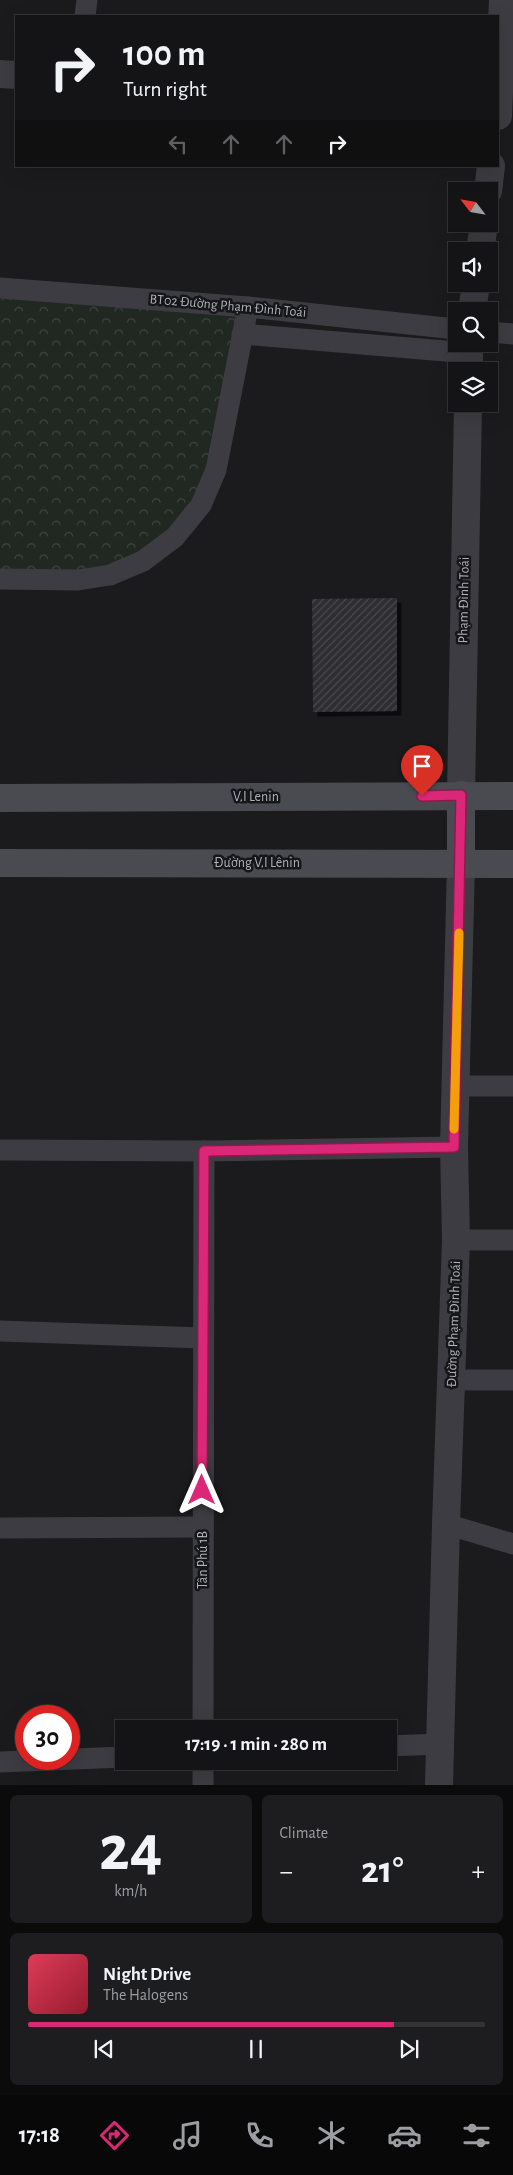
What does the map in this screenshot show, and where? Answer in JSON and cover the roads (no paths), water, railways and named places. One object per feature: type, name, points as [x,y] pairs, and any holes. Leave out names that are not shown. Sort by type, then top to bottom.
[{"type":"main road","points":[[461,795],[461,863]]},
{"type":"main road","name":"V.I Lenin","points":[[0,798],[513,796]]},
{"type":"main road","name":"Đường V.I Lênin","points":[[0,864],[513,864]]},
{"type":"street","points":[[85,15],[87,0]]},
{"type":"street","points":[[499,93],[503,0]]},
{"type":"street","points":[[0,74],[15,76]]},
{"type":"street","points":[[499,122],[513,124]]},
{"type":"street","points":[[489,182],[491,167]]},
{"type":"street","name":"BT02 Đường Phạm Đình Toái","points":[[0,288],[248,307],[448,328]]},
{"type":"street","points":[[0,579],[78,580],[110,575],[143,561],[175,537],[201,505],[216,470],[248,307]]},
{"type":"street","points":[[498,333],[513,334]]},
{"type":"street","name":"BT02 Đường Phạm Đình Toái","points":[[242,334],[469,356]]},
{"type":"street","name":"Phạm Đình Toái","points":[[461,795],[468,412]]},
{"type":"street","name":"Đường Phạm Đình Toái","points":[[439,1785],[456,1240],[454,1147],[461,863]]},
{"type":"street","points":[[456,1086],[513,1086]]},
{"type":"street","points":[[0,1150],[204,1151],[454,1147]]},
{"type":"street","name":"Tân Phú 1B","points":[[203,1720],[202,1338],[204,1151]]},
{"type":"street","points":[[456,1240],[513,1240]]},
{"type":"street","points":[[0,1331],[202,1338]]},
{"type":"street","points":[[452,1380],[513,1380]]},
{"type":"street","points":[[446,1524],[513,1544]]},
{"type":"street","points":[[0,1528],[202,1527]]},
{"type":"street","points":[[397,1746],[440,1744]]},
{"type":"street","points":[[0,1762],[115,1757]]},
{"type":"street","points":[[203,1770],[203,1785]]}]
